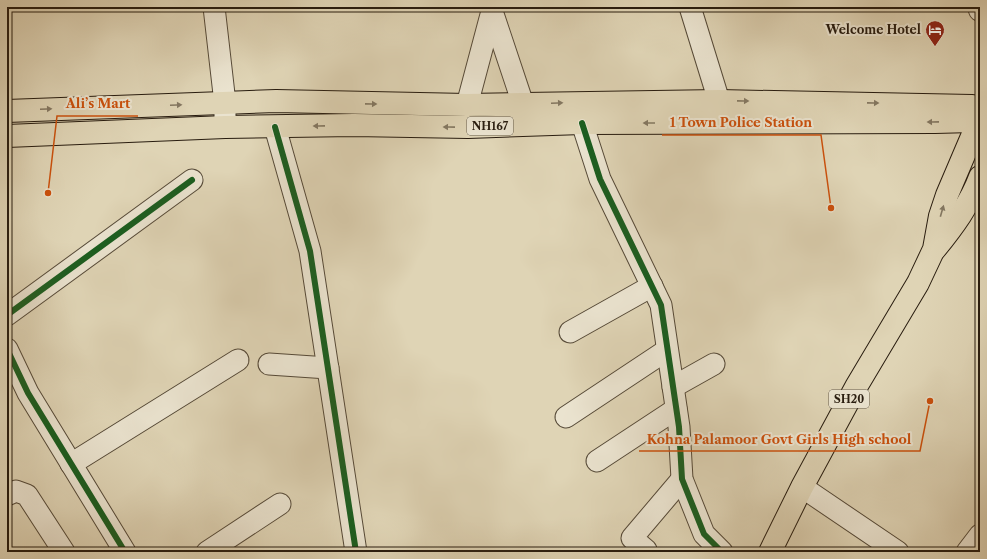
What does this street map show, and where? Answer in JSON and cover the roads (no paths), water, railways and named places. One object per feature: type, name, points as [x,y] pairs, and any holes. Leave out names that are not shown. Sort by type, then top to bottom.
[{"type":"main road","name":"NH167","points":[[7,111],[276,101],[468,105],[719,101],[976,116]]},
{"type":"main road","name":"NH167","points":[[7,136],[225,127],[354,125],[468,127],[582,123],[935,122],[976,116]]},
{"type":"main road","name":"SH20","points":[[934,250],[940,216],[946,195],[976,116]]},
{"type":"main road","name":"SH20","points":[[770,552],[802,487],[856,387],[918,283],[934,250],[953,227],[964,210],[980,177]]},
{"type":"street","points":[[214,7],[225,103],[225,127]]},
{"type":"street","points":[[690,7],[719,101]]},
{"type":"street","points":[[491,9],[523,104]]},
{"type":"street","points":[[468,105],[491,9]]},
{"type":"street","points":[[582,123],[600,178],[661,305],[676,409],[682,479],[704,534],[722,552]]},
{"type":"street","points":[[275,127],[310,251],[356,552]]},
{"type":"street","points":[[7,315],[192,180]]},
{"type":"street","points":[[570,332],[652,286]]},
{"type":"street","points":[[7,349],[28,393],[125,552]]},
{"type":"street","points":[[566,417],[667,350]]},
{"type":"street","points":[[71,464],[238,360]]},
{"type":"street","points":[[269,364],[328,368]]},
{"type":"street","points":[[673,387],[714,364]]},
{"type":"street","points":[[597,461],[676,409]]},
{"type":"street","points":[[644,552],[646,550],[632,538],[682,479]]},
{"type":"street","points":[[802,487],[898,552]]},
{"type":"street","points":[[7,495],[16,491],[27,495],[64,552]]},
{"type":"street","points":[[207,552],[280,504]]},
{"type":"street","points":[[967,552],[980,534]]},
{"type":"place","name":"Welcome Hotel","points":[[935,47]]},
{"type":"place","name":"Ali’s Mart","points":[[48,193]]},
{"type":"place","name":"1 Town Police Station","points":[[831,208]]},
{"type":"place","name":"Kohna Palamoor Govt Girls High school","points":[[930,401]]}]
